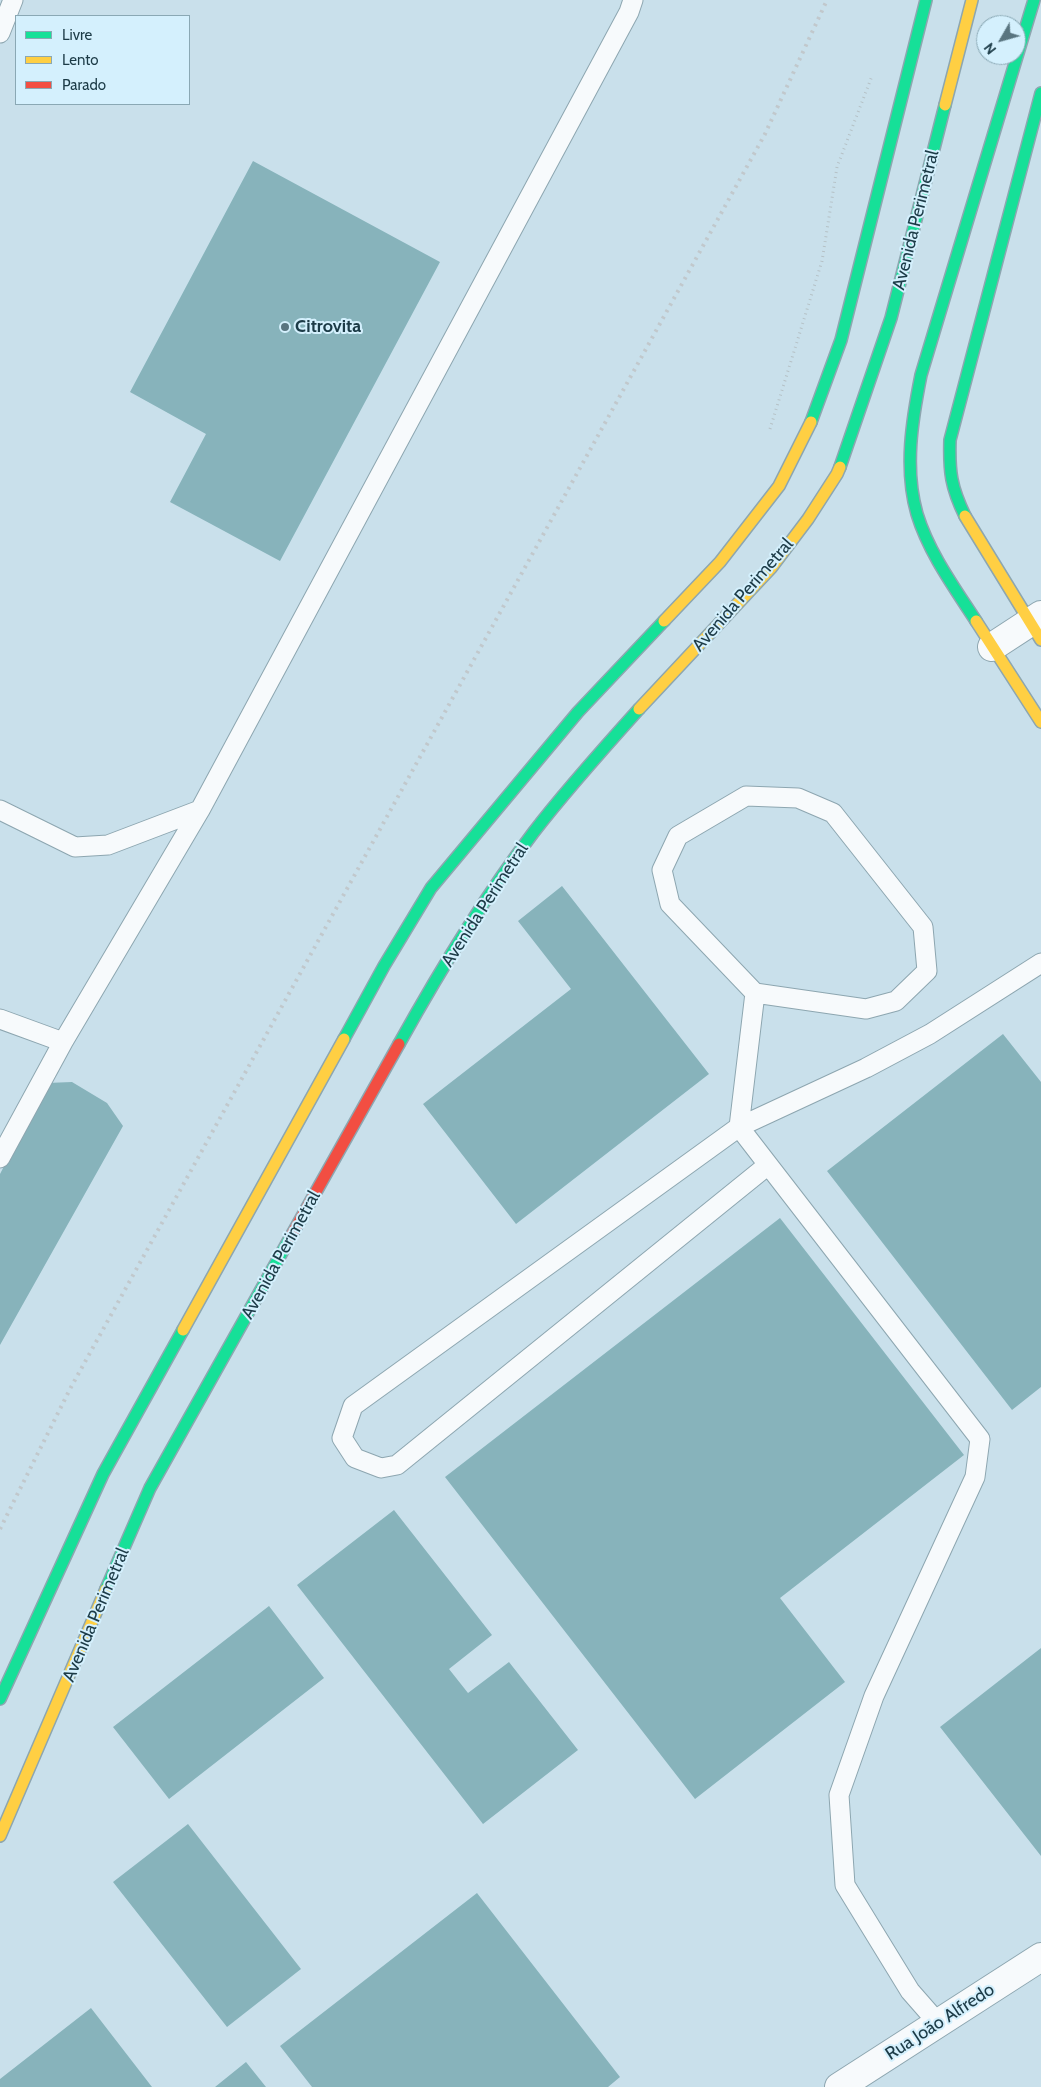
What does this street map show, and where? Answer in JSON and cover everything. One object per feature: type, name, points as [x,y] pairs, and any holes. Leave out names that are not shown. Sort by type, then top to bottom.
[{"type":"main road","points":[[0,1699],[103,1474],[384,966],[431,888],[578,712],[720,562],[779,486],[813,418],[841,340],[926,0]]},
{"type":"main road","name":"Avenida Perimetral","points":[[0,1836],[150,1488],[422,1002],[477,914],[533,833],[611,740],[771,568],[808,519],[837,474],[891,318],[972,0]]},
{"type":"main road","points":[[1034,0],[921,375],[912,416],[909,457],[914,502],[928,540],[992,647],[1041,722]]},
{"type":"main road","points":[[1037,626],[969,525],[955,495],[949,468],[950,440],[1041,93]]},
{"type":"street","points":[[992,647],[1037,626]]},
{"type":"street","name":"Rua João Alfredo","points":[[839,2087],[1041,1957]]},
{"type":"lane","points":[[0,33],[13,0]]},
{"type":"lane","points":[[0,1158],[63,1042],[200,810],[624,21],[633,0]]},
{"type":"lane","points":[[746,796],[798,798],[833,813],[923,927],[927,971],[896,1001],[866,1009],[756,993],[670,904],[662,870],[678,836],[746,796]]},
{"type":"lane","points":[[0,810],[75,847],[108,845],[200,810]]},
{"type":"lane","points":[[768,1165],[397,1465],[381,1468],[356,1458],[342,1438],[353,1406],[739,1127],[866,1068],[930,1034],[1041,962]]},
{"type":"lane","points":[[756,993],[739,1127],[980,1439],[975,1477],[874,1696],[839,1795],[845,1886],[910,1991],[938,2023]]},
{"type":"lane","points":[[0,1019],[63,1042]]},
{"type":"building","name":"Citrovita","points":[[253,161],[440,262],[280,561],[170,502],[206,434],[130,392]]},
{"type":"building","points":[[562,886],[709,1074],[516,1224],[423,1104],[571,989],[518,921]]},
{"type":"building","points":[[1003,1034],[1041,1082],[1041,1387],[1012,1410],[827,1171]]},
{"type":"building","points":[[72,1082],[107,1103],[123,1126],[0,1345],[0,1174],[47,1083]]},
{"type":"building","points":[[780,1218],[964,1455],[780,1598],[845,1682],[695,1799],[445,1477]]},
{"type":"building","points":[[394,1510],[492,1635],[449,1669],[468,1693],[509,1662],[578,1750],[483,1824],[297,1585]]},
{"type":"building","points":[[269,1606],[324,1678],[169,1799],[113,1727]]},
{"type":"building","points":[[1041,1648],[1041,1856],[940,1727]]},
{"type":"building","points":[[188,1824],[301,1969],[227,2027],[113,1882]]},
{"type":"building","points":[[477,1893],[620,2077],[608,2087],[312,2087],[280,2046]]},
{"type":"building","points":[[91,2008],[152,2087],[0,2087],[0,2079]]},
{"type":"building","points":[[246,2062],[266,2087],[215,2087]]},
{"type":"railway","points":[[0,1529],[70,1389],[765,134],[827,0]]},
{"type":"traffic: fast","points":[[811,422],[841,340],[926,0]]},
{"type":"traffic: fast","points":[[976,621],[935,556],[917,514],[911,480],[912,427],[921,375],[1034,0]]},
{"type":"traffic: fast","points":[[965,516],[952,479],[950,440],[1041,93]]},
{"type":"traffic: fast","points":[[840,467],[891,318],[945,105]]},
{"type":"traffic: fast","points":[[344,1039],[384,966],[431,888],[578,712],[664,621]]},
{"type":"traffic: fast","points":[[399,1044],[462,936],[515,858],[558,801],[639,709]]},
{"type":"traffic: fast","points":[[106,1589],[150,1488],[290,1238]]},
{"type":"traffic: fast","points":[[0,1699],[103,1474],[183,1330]]},
{"type":"traffic: slow","points":[[945,105],[972,0]]},
{"type":"traffic: slow","points":[[664,621],[720,562],[779,486],[811,422]]},
{"type":"traffic: slow","points":[[639,709],[771,568],[808,519],[840,467]]},
{"type":"traffic: slow","points":[[965,516],[1041,640]]},
{"type":"traffic: slow","points":[[976,621],[1041,722]]},
{"type":"traffic: slow","points":[[183,1330],[344,1039]]},
{"type":"traffic: slow","points":[[0,1836],[106,1589]]},
{"type":"traffic: jam","points":[[290,1238],[399,1044]]},
{"type":"place","name":"Citrovita","points":[[285,327]]}]
